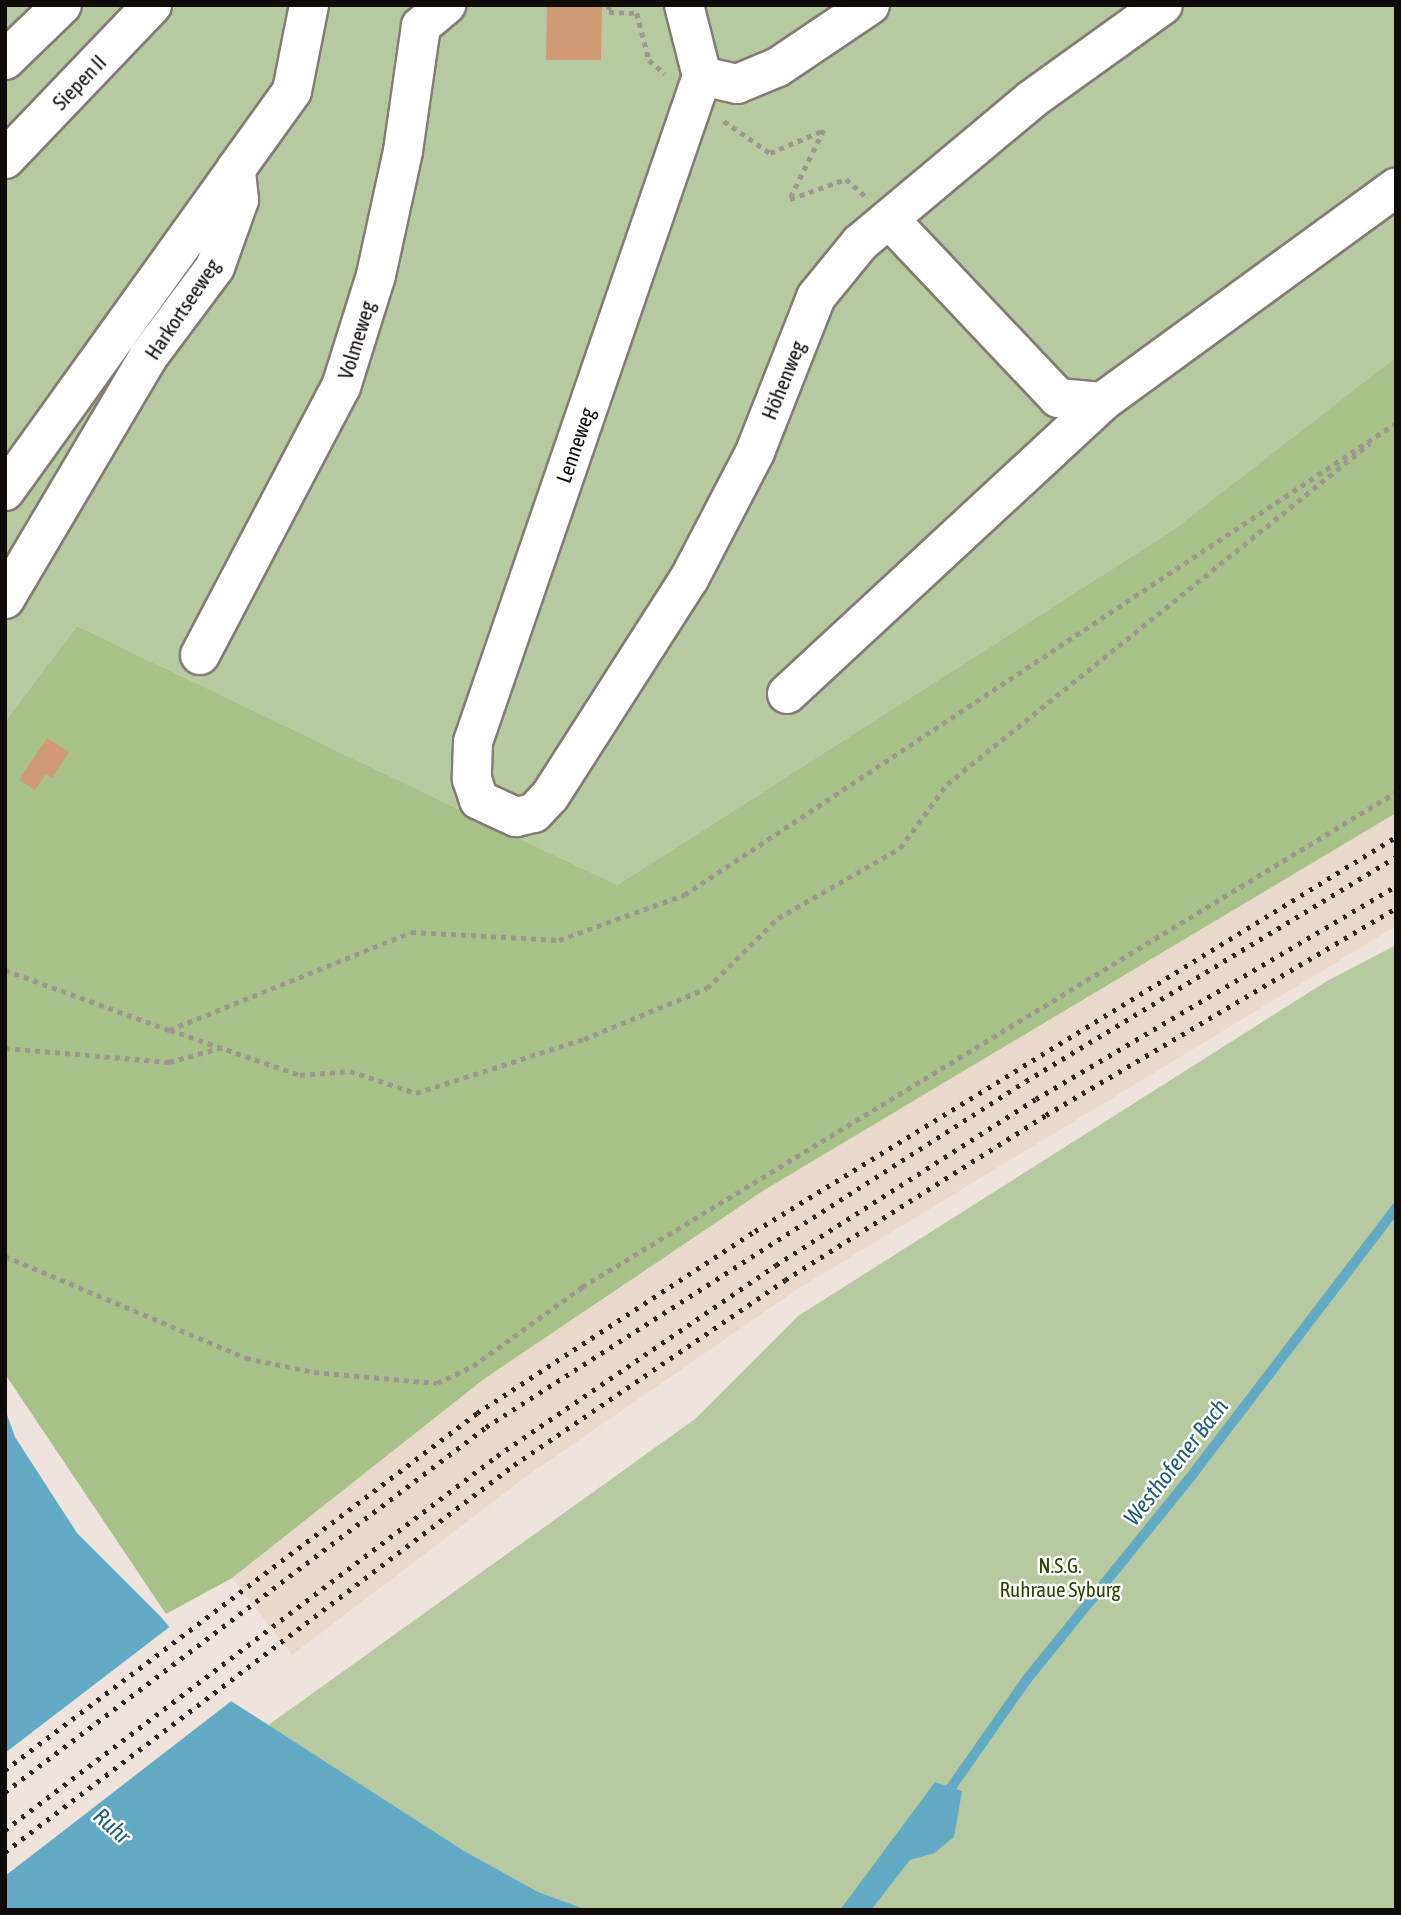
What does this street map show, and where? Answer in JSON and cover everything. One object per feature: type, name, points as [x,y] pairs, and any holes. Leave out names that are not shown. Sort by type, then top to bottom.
[{"type":"lane","points":[[5,60],[62,5]]},
{"type":"lane","name":"Siepen II","points":[[5,159],[152,5]]},
{"type":"lane","points":[[5,491],[292,91],[309,5]]},
{"type":"lane","name":"Volmeweg","points":[[200,655],[341,387],[376,275],[403,152],[421,26],[446,5]]},
{"type":"lane","points":[[684,5],[698,86],[737,84],[778,67],[870,5]]},
{"type":"lane","name":"Höhenweg","points":[[492,811],[516,817],[534,813],[550,796],[689,579],[755,452],[817,297],[860,243],[1032,99],[1163,5]]},
{"type":"lane","name":"Lenneweg","points":[[492,811],[479,800],[471,779],[473,742],[698,86]]},
{"type":"lane","name":"Harkortseeweg","points":[[5,599],[148,357],[215,267],[239,201],[236,169]]},
{"type":"lane","points":[[787,694],[1102,402],[1396,188]]},
{"type":"lane","points":[[889,219],[1058,398],[1102,402]]},
{"type":"path","points":[[487,5],[541,5]]},
{"type":"path","points":[[609,5],[609,12],[637,13],[649,60],[698,86],[770,153],[824,130],[790,200],[846,179]]},
{"type":"path","points":[[169,1030],[411,932],[559,940],[684,895],[1394,424]]},
{"type":"path","points":[[5,970],[169,1030],[225,1046],[300,1075],[350,1071],[416,1093],[584,1039],[707,988],[778,918],[900,848],[947,784],[1394,424]]},
{"type":"path","points":[[5,1256],[246,1358],[314,1372],[437,1383],[473,1366],[582,1287],[1396,793]]},
{"type":"path","points":[[5,1048],[169,1062],[225,1046]]},
{"type":"shaded area","points":[[1396,813],[1396,926],[796,1290],[527,1476],[292,1655],[232,1578],[484,1379],[766,1189]]},
{"type":"green space","points":[[5,5],[1396,5],[1396,357],[1173,530],[617,885],[77,626],[5,721]]},
{"type":"green space","points":[[1396,357],[1396,813],[766,1189],[484,1379],[232,1578],[166,1614],[5,1374],[5,721],[77,626],[617,885],[1173,530]]},
{"type":"green space","name":"N.S.G. Ruhraue Syburg","points":[[1396,945],[1396,1910],[480,1910],[267,1726],[695,1419],[798,1316],[1327,981]]},
{"type":"water","name":"Ruhr","points":[[5,1409],[15,1437],[77,1533],[161,1617],[231,1701],[464,1851],[538,1892],[587,1910],[5,1910]]},
{"type":"water","points":[[935,1782],[962,1791],[954,1837],[934,1853],[910,1860],[871,1910],[840,1910]]},
{"type":"pier","points":[[172,1625],[234,1699],[5,1876],[5,1753]]},
{"type":"building","points":[[547,5],[602,5],[601,60],[546,60]]},
{"type":"building","points":[[47,738],[69,752],[52,778],[46,774],[35,790],[19,780]]},
{"type":"waterway","name":"Westhofener Bach","points":[[943,1799],[1027,1679],[1192,1475],[1396,1208]]},
{"type":"railway","points":[[5,1770],[477,1413],[755,1231],[1396,837]]},
{"type":"railway","points":[[5,1792],[486,1427],[1026,1081],[1396,857]]},
{"type":"railway","points":[[5,1830],[497,1456],[776,1265],[1036,1099],[1396,886]]},
{"type":"railway","points":[[5,1852],[514,1465],[785,1280],[1046,1115],[1396,908]]}]
